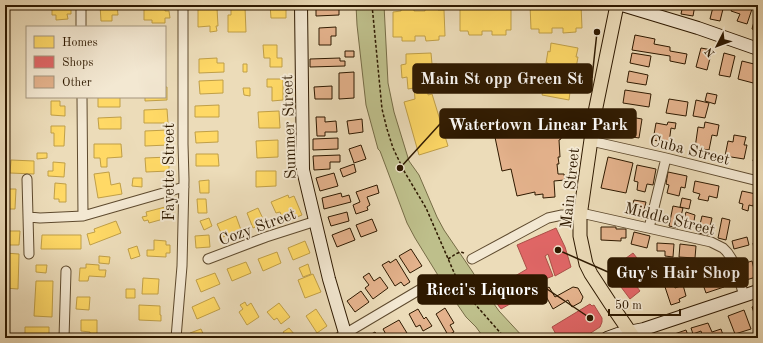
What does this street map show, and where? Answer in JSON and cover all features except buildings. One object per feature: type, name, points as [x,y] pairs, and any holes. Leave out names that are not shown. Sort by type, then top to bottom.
[{"type":"main road","name":"Main Street","points":[[617,5],[597,101],[591,141],[581,214],[582,243],[589,269],[598,286],[632,335]]},
{"type":"street","points":[[81,5],[81,26]]},
{"type":"street","name":"Fayette Street","points":[[176,338],[182,266],[184,187],[183,5]]},
{"type":"street","name":"Summer Street","points":[[300,5],[303,170],[344,336]]},
{"type":"street","points":[[622,5],[698,28],[758,49]]},
{"type":"street","points":[[82,98],[83,216]]},
{"type":"street","name":"Cuba Street","points":[[591,141],[758,181]]},
{"type":"street","points":[[649,228],[666,158]]},
{"type":"street","points":[[27,179],[29,254]]},
{"type":"street","points":[[29,217],[40,218],[83,216],[184,187]]},
{"type":"street","name":"Middle Street","points":[[472,259],[548,218],[562,215],[581,214],[711,242],[722,247],[728,253],[734,264],[744,296]]},
{"type":"street","name":"Cozy Street","points":[[208,259],[266,237],[316,221]]},
{"type":"street","points":[[64,338],[66,271]]},
{"type":"street","points":[[344,336],[436,280]]},
{"type":"street","points":[[607,338],[618,334],[632,335],[646,328],[758,291]]},
{"type":"path","points":[[372,5],[380,96],[389,137],[399,162],[426,208],[456,277],[481,311],[505,338]]},
{"type":"path","points":[[448,259],[460,251],[464,252],[472,259]]},
{"type":"green space","points":[[356,5],[384,5],[388,83],[394,112],[409,161],[419,175],[444,230],[499,311],[524,338],[484,338],[466,317],[444,285],[407,223],[378,149],[366,105]]},
{"type":"place","name":"Main St opp Green St","points":[[597,32]]},
{"type":"place","name":"Watertown Linear Park","points":[[400,168]]},
{"type":"place","name":"Guy's Hair Shop","points":[[558,250]]},
{"type":"place","name":"Ricci's Liquors","points":[[590,318]]}]
